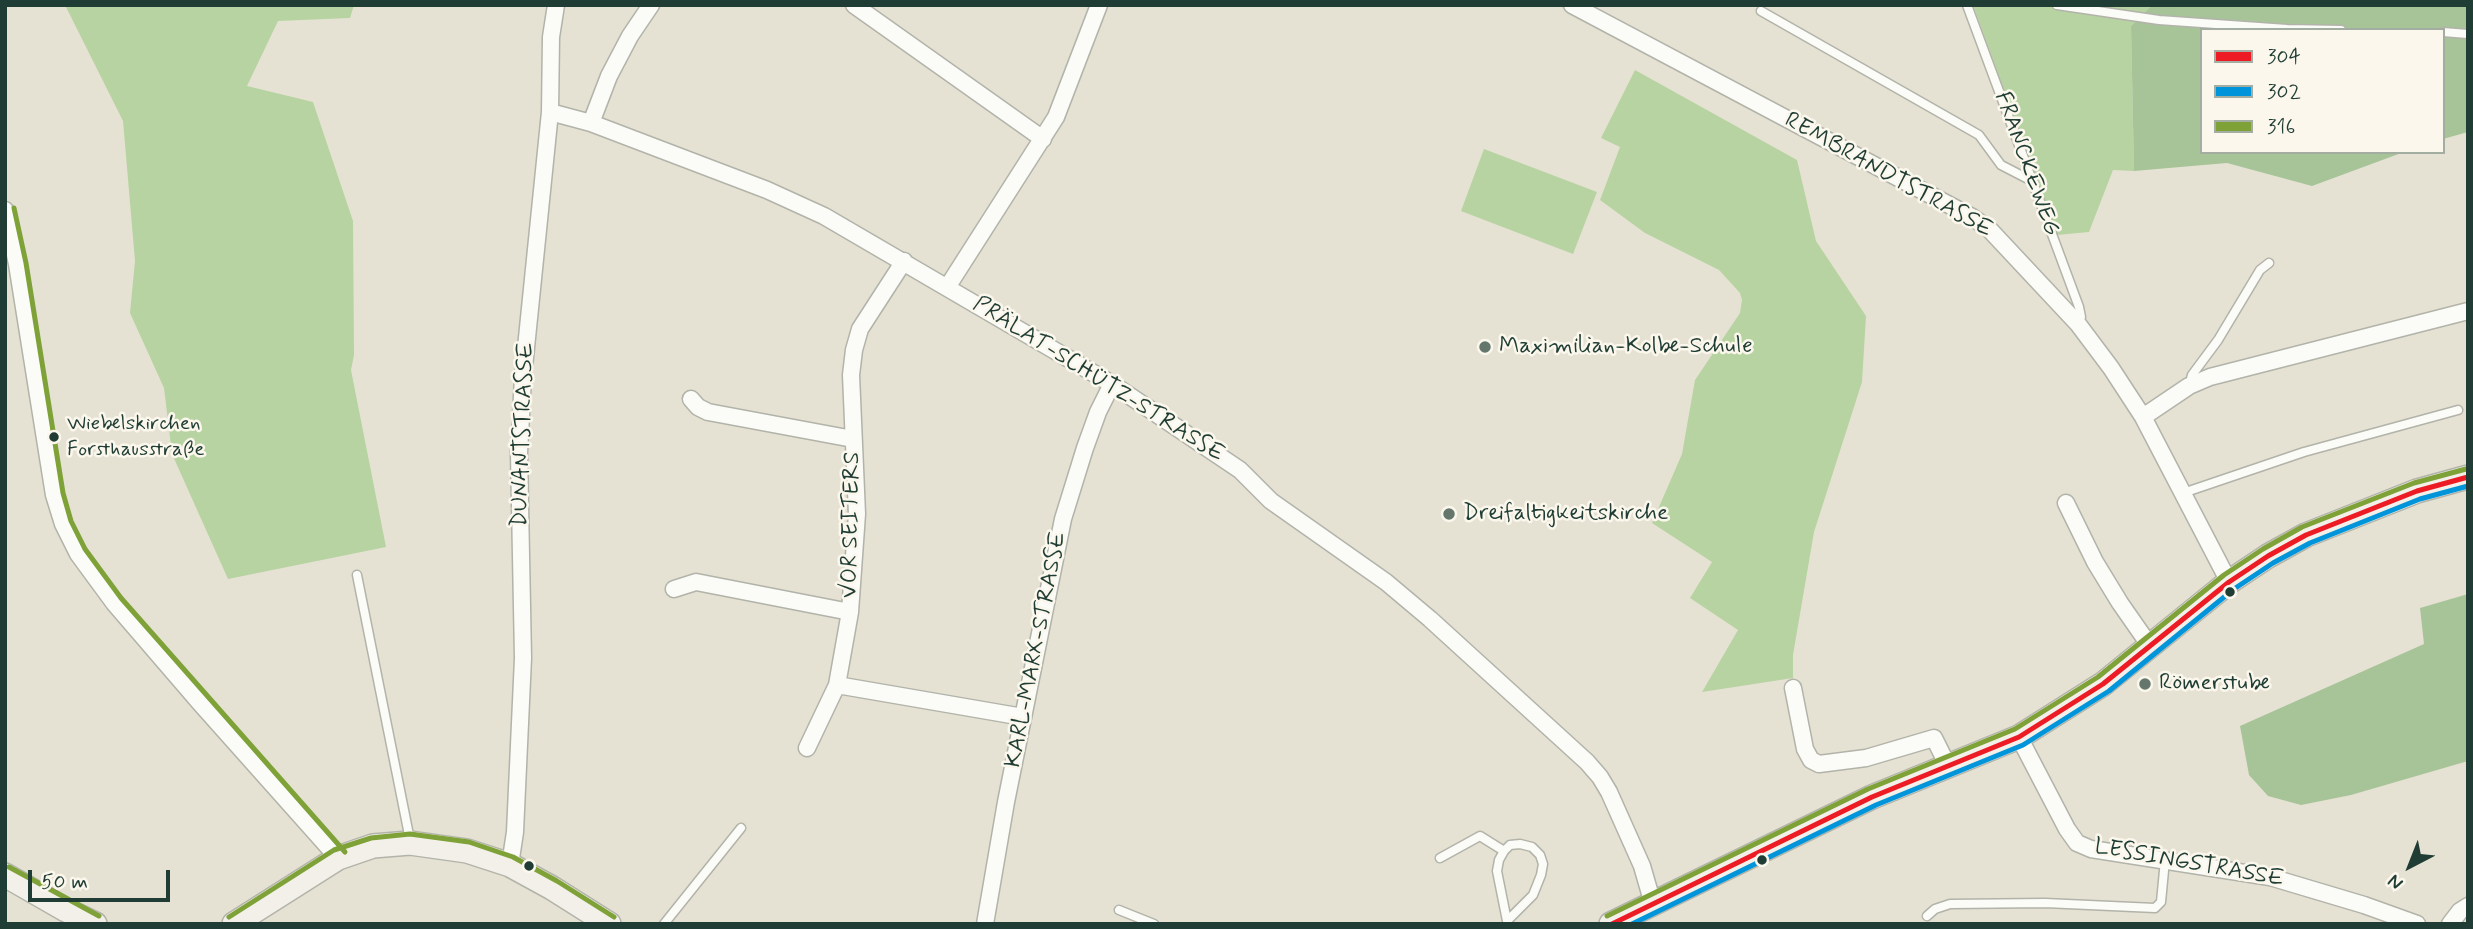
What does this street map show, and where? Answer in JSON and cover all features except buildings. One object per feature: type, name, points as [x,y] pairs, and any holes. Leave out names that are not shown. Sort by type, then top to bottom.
[{"type":"main road","points":[[1611,924],[1805,828],[2019,737],[2093,691],[2228,582],[2306,535],[2417,492],[2468,477]]},
{"type":"main road","points":[[234,924],[338,858],[373,846],[410,843],[467,851],[510,865],[609,924]]},
{"type":"main road","points":[[5,876],[95,924]]},
{"type":"street","name":"DUNANTSTRASSE","points":[[510,865],[523,658],[519,453],[523,377],[550,112],[551,37],[555,5]]},
{"type":"street","points":[[591,123],[609,76],[651,5]]},
{"type":"street","points":[[854,5],[1044,139]]},
{"type":"street","points":[[948,286],[1056,117],[1099,5]]},
{"type":"street","name":"REMBRANDTSTRASSE","points":[[1572,5],[1972,217],[2007,246],[2078,324],[2111,368],[2143,417],[2228,582]]},
{"type":"street","name":"PRÄLAT-SCHÜTZ-STRASSE","points":[[550,112],[591,123],[792,200],[948,286],[1112,384],[1240,470],[1271,501],[1386,582],[1430,619],[1587,762],[1600,776],[1609,792],[1642,866],[1653,904]]},
{"type":"street","points":[[5,210],[17,264],[54,495],[63,524],[78,554],[114,603],[338,858]]},
{"type":"street","name":"VOR SEITERS","points":[[807,748],[838,685],[850,612],[857,514],[851,375],[854,350],[860,329],[904,261]]},
{"type":"street","points":[[2143,417],[2189,386],[2210,377],[2468,311]]},
{"type":"street","name":"KARL-MARX-STRASSE","points":[[985,924],[1063,519],[1089,436],[1112,384]]},
{"type":"street","name":"VOR SEITERS","points":[[691,399],[698,407],[708,412],[853,439]]},
{"type":"street","points":[[2066,503],[2095,562],[2150,646]]},
{"type":"street","name":"VOR SEITERS","points":[[674,589],[696,582],[850,612]]},
{"type":"street","points":[[838,685],[1023,717]]},
{"type":"street","points":[[1794,688],[1805,749],[1811,760],[1819,764],[1866,758],[1934,738],[1948,766]]},
{"type":"street","name":"LESSINGSTRASSE","points":[[2019,737],[2067,830],[2077,842],[2091,849],[2270,877],[2417,924]]},
{"type":"street","points":[[2450,924],[2460,911],[2468,906]]},
{"type":"lane","name":"FRANCKEWEG","points":[[1967,5],[2079,307],[2081,317],[2078,324]]},
{"type":"lane","points":[[2057,5],[2159,20],[2273,28]]},
{"type":"lane","points":[[1761,11],[1979,135],[2001,165],[2032,181]]},
{"type":"lane","points":[[2445,32],[2468,34]]},
{"type":"lane","points":[[2189,386],[2192,375],[2218,340],[2260,270],[2269,263]]},
{"type":"lane","points":[[2183,493],[2304,452],[2458,410]]},
{"type":"lane","points":[[357,575],[410,843]]},
{"type":"lane","points":[[664,924],[741,828]]},
{"type":"lane","points":[[1440,858],[1480,836],[1504,851]]},
{"type":"lane","points":[[1520,844],[1532,848],[1540,855],[1543,863],[1533,895],[1507,922],[1497,871],[1504,851],[1510,845],[1520,844]]},
{"type":"lane","points":[[1927,916],[1935,909],[1951,904],[2045,903],[2155,908],[2161,902],[2165,860]]},
{"type":"lane","points":[[1119,910],[1154,924]]},
{"type":"green space","points":[[65,5],[354,5],[350,18],[278,21],[247,86],[313,102],[353,221],[354,355],[351,370],[386,547],[228,579],[172,454],[164,388],[130,313],[135,261],[123,121]]},
{"type":"green space","points":[[1973,5],[2152,5],[2131,26],[2134,171],[2113,170],[2089,232],[2057,235]]},
{"type":"green space","points":[[2152,5],[2468,5],[2468,132],[2445,138],[2445,28],[2200,28],[2200,154],[2399,154],[2312,186],[2227,163],[2134,171],[2131,26]]},
{"type":"green space","points":[[1635,70],[1797,160],[1816,241],[1866,316],[1862,382],[1814,532],[1793,655],[1793,678],[1702,692],[1738,630],[1690,598],[1712,562],[1652,523],[1682,454],[1695,380],[1740,313],[1742,300],[1740,293],[1719,270],[1645,233],[1600,200],[1620,147],[1601,138]]},
{"type":"green space","points":[[1484,149],[1597,192],[1573,254],[1461,211]]},
{"type":"green space","points":[[2468,594],[2468,761],[2351,795],[2301,805],[2268,796],[2249,775],[2240,726],[2424,644],[2420,608]]},
{"type":"transit line","name":"316","points":[[14,208],[26,263],[63,493],[71,521],[85,549],[121,598],[345,852]]},
{"type":"transit line","name":"316","points":[[1607,916],[1868,789],[2015,729],[2098,677],[2224,575],[2302,527],[2414,483],[2466,469]]},
{"type":"transit line","name":"304","points":[[1612,924],[1872,797],[2019,737],[2103,684],[2229,582],[2306,535],[2417,491],[2468,477]]},
{"type":"transit line","name":"302","points":[[1632,924],[1876,805],[2023,745],[2109,691],[2234,589],[2273,563],[2310,543],[2420,499],[2468,486]]},
{"type":"transit line","name":"316","points":[[229,917],[334,850],[371,838],[410,834],[469,842],[513,857],[614,917]]},
{"type":"transit line","name":"316","points":[[9,867],[99,916]]},
{"type":"place","name":"Maximilian-Kolbe-Schule","points":[[1485,347]]},
{"type":"place","name":"Wiebelskirchen Forsthausstraße","points":[[54,437]]},
{"type":"place","name":"Dreifaltigkeitskirche","points":[[1449,514]]},
{"type":"place","name":"Römerstube","points":[[2145,684]]}]
